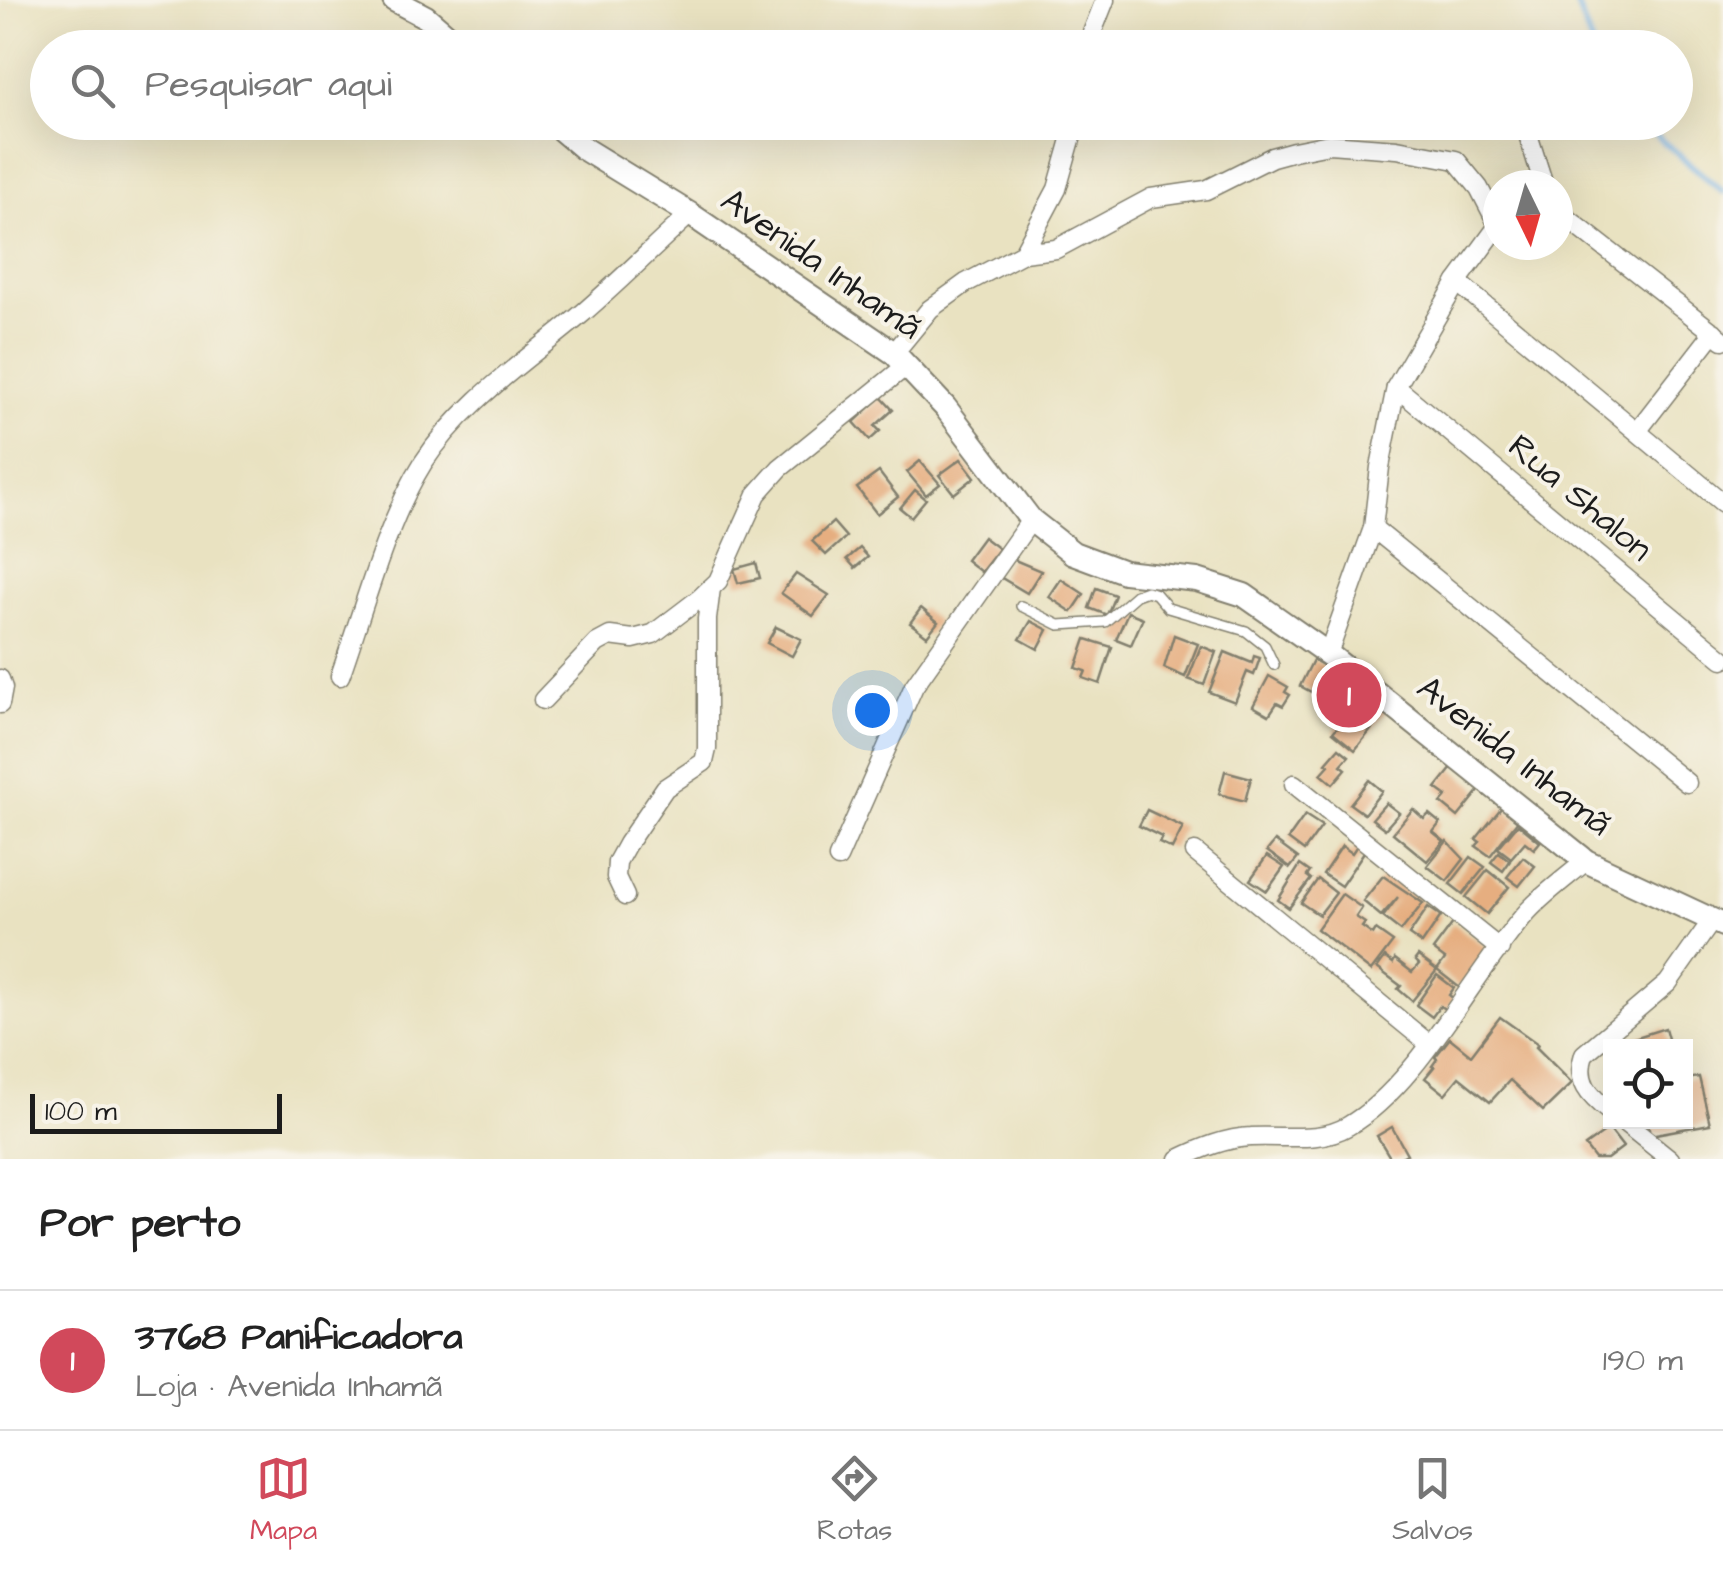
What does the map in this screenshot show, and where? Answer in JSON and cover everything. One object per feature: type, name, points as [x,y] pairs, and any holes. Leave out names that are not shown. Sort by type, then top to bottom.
[{"type":"street","points":[[394,0],[440,30]]},
{"type":"street","points":[[1093,30],[1105,0]]},
{"type":"street","name":"Avenida Inhamã","points":[[573,140],[690,214],[900,360],[945,408],[1030,520],[1073,553],[1157,585],[1223,586],[1244,595],[1271,632],[1328,654],[1586,861],[1718,922]]},
{"type":"street","points":[[1022,253],[1057,189],[1071,140]]},
{"type":"street","points":[[1530,140],[1539,170]]},
{"type":"street","points":[[544,700],[597,643],[610,636],[633,639],[652,634],[718,581],[756,494],[900,360],[930,309],[966,283],[1022,253],[1056,249],[1151,198],[1206,190],[1272,157],[1329,144],[1397,148],[1456,160],[1483,196]]},
{"type":"street","points":[[340,676],[406,491],[426,459],[460,419],[518,364],[583,312],[690,214]]},
{"type":"street","points":[[1573,223],[1719,336],[1638,430]]},
{"type":"street","points":[[1328,654],[1372,528],[1396,387],[1457,282],[1483,246]]},
{"type":"street","points":[[1457,282],[1723,503]]},
{"type":"street","name":"Rua Shalon","points":[[1396,387],[1723,659]]},
{"type":"street","points":[[838,858],[914,686],[1030,520]]},
{"type":"street","points":[[1372,528],[1686,783]]},
{"type":"street","points":[[625,896],[616,877],[617,862],[627,844],[665,788],[704,762],[710,588]]},
{"type":"street","points":[[0,679],[0,704]]},
{"type":"street","points":[[1294,784],[1500,949]]},
{"type":"street","points":[[1195,852],[1429,1044]]},
{"type":"street","points":[[1179,1159],[1218,1142],[1248,1137],[1323,1136],[1348,1126],[1374,1106],[1429,1044],[1529,910],[1586,861]]},
{"type":"street","points":[[1603,1106],[1585,1089],[1580,1076],[1584,1054],[1668,983],[1718,922]]},
{"type":"street","points":[[1633,1129],[1670,1159]]},
{"type":"lane","points":[[1021,606],[1059,625],[1104,622],[1136,595],[1157,585],[1168,608],[1246,631],[1271,632],[1266,646],[1274,665]]},
{"type":"building","points":[[881,397],[893,410],[875,426],[880,431],[870,440],[854,422]]},
{"type":"building","points":[[961,459],[975,477],[954,494],[939,475]]},
{"type":"building","points":[[920,461],[940,484],[926,495],[907,472]]},
{"type":"building","points":[[879,472],[898,497],[877,514],[857,488]]},
{"type":"building","points":[[915,490],[926,499],[911,517],[900,508]]},
{"type":"building","points":[[833,522],[846,537],[826,555],[812,541]]},
{"type":"building","points":[[983,537],[999,549],[981,572],[966,560]]},
{"type":"building","points":[[860,548],[868,557],[855,568],[847,559]]},
{"type":"building","points":[[1010,558],[1041,571],[1027,593],[1000,577]]},
{"type":"building","points":[[756,563],[760,578],[738,583],[734,569]]},
{"type":"building","points":[[796,574],[829,595],[813,616],[781,593]]},
{"type":"building","points":[[1061,579],[1084,594],[1072,612],[1049,597]]},
{"type":"building","points":[[1096,588],[1115,595],[1107,615],[1089,608]]},
{"type":"building","points":[[921,608],[938,622],[927,636],[910,623]]},
{"type":"building","points":[[1128,612],[1143,618],[1131,645],[1116,639]]},
{"type":"building","points":[[1031,621],[1048,630],[1038,649],[1020,639]]},
{"type":"building","points":[[776,627],[801,639],[792,656],[767,643]]},
{"type":"building","points":[[1174,635],[1198,644],[1185,677],[1164,668]]},
{"type":"building","points":[[1086,639],[1112,647],[1100,684],[1083,678],[1086,671],[1076,668]]},
{"type":"building","points":[[1201,646],[1216,652],[1204,685],[1188,679]]},
{"type":"building","points":[[1225,652],[1252,663],[1254,656],[1260,658],[1254,675],[1247,672],[1235,702],[1209,692]]},
{"type":"building","points":[[1313,660],[1331,669],[1317,695],[1300,686]]},
{"type":"building","points":[[1269,676],[1288,687],[1285,692],[1290,695],[1283,706],[1277,703],[1269,715],[1253,706]]},
{"type":"building","points":[[1345,679],[1386,711],[1355,750],[1333,732],[1352,710],[1332,695]]},
{"type":"building","points":[[1339,748],[1349,756],[1341,765],[1346,769],[1333,784],[1321,774]]},
{"type":"building","points":[[1452,768],[1480,790],[1458,817],[1441,803],[1447,796],[1436,788]]},
{"type":"building","points":[[1225,771],[1251,778],[1245,801],[1219,794]]},
{"type":"building","points":[[1369,780],[1382,791],[1364,814],[1350,804]]},
{"type":"building","points":[[1386,803],[1399,813],[1385,829],[1372,819]]},
{"type":"building","points":[[1502,807],[1518,820],[1490,856],[1476,846],[1480,842],[1476,839]]},
{"type":"building","points":[[1413,809],[1424,819],[1429,814],[1440,823],[1433,832],[1444,841],[1427,861],[1393,833]]},
{"type":"building","points":[[1147,810],[1183,827],[1172,849],[1159,843],[1162,837],[1139,826]]},
{"type":"building","points":[[1305,815],[1322,826],[1304,851],[1288,839]]},
{"type":"building","points":[[1518,824],[1540,842],[1534,849],[1525,842],[1511,858],[1498,848]]},
{"type":"building","points":[[1275,841],[1298,858],[1290,868],[1267,851]]},
{"type":"building","points":[[1447,841],[1464,859],[1447,881],[1427,866]]},
{"type":"building","points":[[1358,844],[1366,849],[1341,886],[1323,874],[1342,846],[1352,853]]},
{"type":"building","points":[[1499,852],[1510,861],[1503,871],[1491,862]]},
{"type":"building","points":[[1267,856],[1284,867],[1267,891],[1250,880]]},
{"type":"building","points":[[1471,857],[1485,867],[1463,894],[1450,884]]},
{"type":"building","points":[[1523,857],[1535,866],[1519,886],[1507,877]]},
{"type":"building","points":[[1300,865],[1310,872],[1307,876],[1311,879],[1289,908],[1278,900]]},
{"type":"building","points":[[1488,870],[1509,887],[1487,914],[1466,897]]},
{"type":"building","points":[[1383,876],[1423,903],[1401,931],[1383,917],[1398,897],[1381,916],[1363,901]]},
{"type":"building","points":[[1318,879],[1336,893],[1319,915],[1301,903]]},
{"type":"building","points":[[1342,894],[1362,908],[1356,917],[1365,923],[1362,927],[1373,935],[1376,930],[1393,942],[1371,971],[1317,929]]},
{"type":"building","points":[[1428,907],[1441,916],[1422,944],[1409,935]]},
{"type":"building","points":[[1453,923],[1489,949],[1460,988],[1437,970],[1445,959],[1433,950]]},
{"type":"building","points":[[1418,956],[1437,970],[1412,1001],[1398,989],[1401,986],[1377,968],[1385,957],[1393,963],[1395,959],[1412,972],[1419,964],[1415,960]]},
{"type":"building","points":[[1437,975],[1454,988],[1449,995],[1454,999],[1446,1010],[1440,1006],[1432,1017],[1416,1005]]},
{"type":"building","points":[[1500,1017],[1538,1044],[1536,1047],[1572,1083],[1543,1111],[1510,1080],[1490,1102],[1459,1077],[1445,1094],[1425,1078],[1450,1038],[1471,1055]]},
{"type":"building","points":[[1665,1028],[1668,1039],[1631,1039]]},
{"type":"building","points":[[1699,1077],[1710,1124],[1693,1127],[1693,1078]]},
{"type":"building","points":[[1392,1127],[1407,1154],[1397,1159],[1391,1159],[1377,1136]]},
{"type":"building","points":[[1609,1129],[1623,1147],[1607,1159],[1595,1159],[1585,1146]]},
{"type":"building","points":[[1649,1129],[1683,1129],[1650,1135]]},
{"type":"waterway","points":[[1575,0],[1586,30]]},
{"type":"waterway","points":[[1661,140],[1723,192]]},
{"type":"place","name":"3768 Panificadora","points":[[1349,695]]}]
